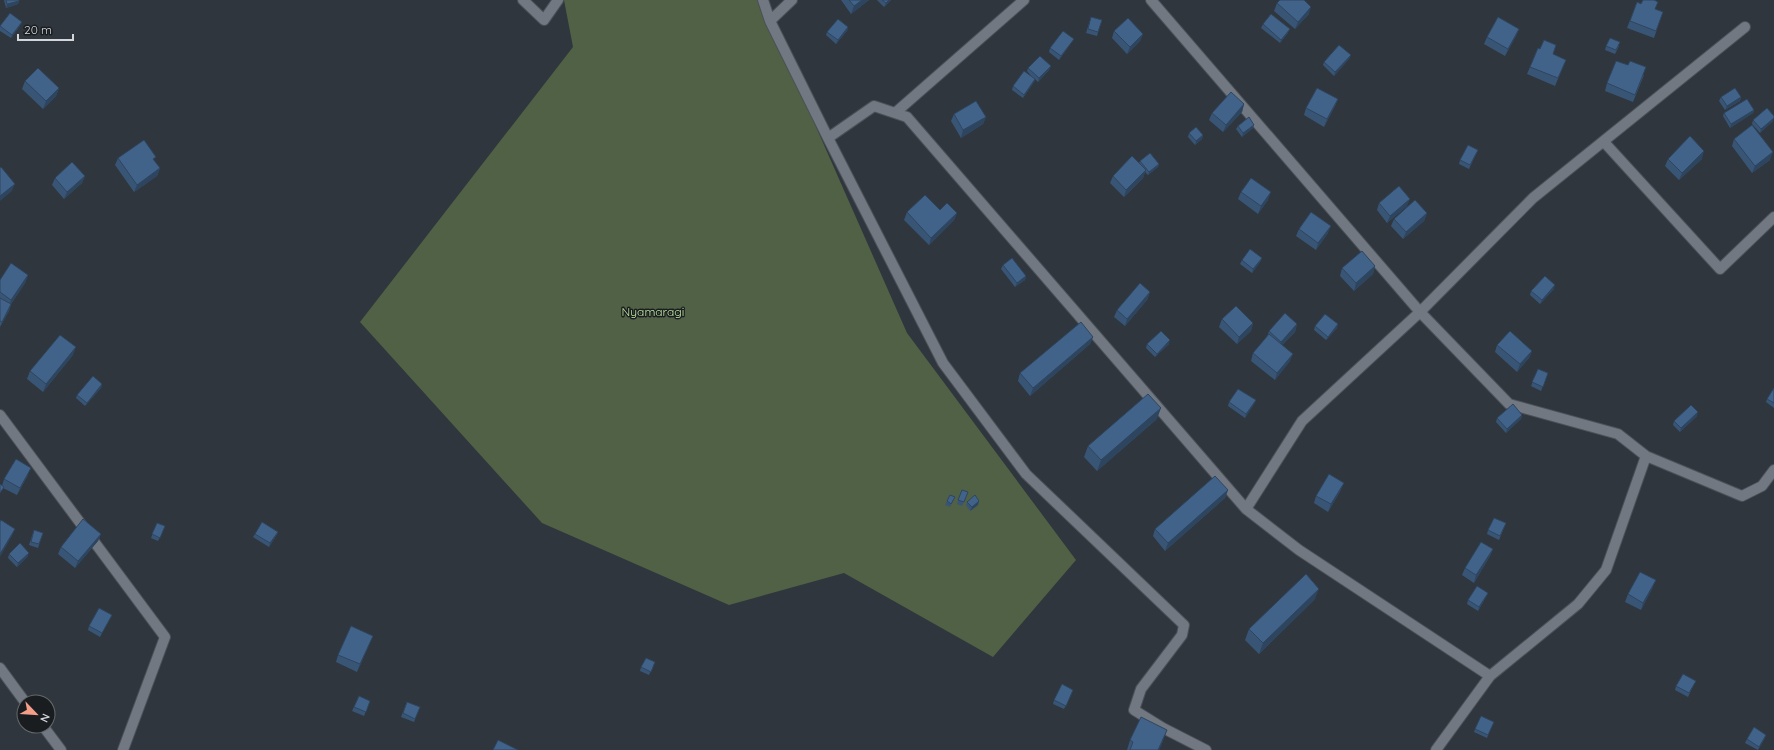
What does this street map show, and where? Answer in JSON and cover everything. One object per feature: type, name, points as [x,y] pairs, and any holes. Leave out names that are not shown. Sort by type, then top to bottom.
[{"type":"street","points":[[523,0],[544,20],[558,0]]},
{"type":"street","points":[[763,0],[770,20],[828,138],[943,363],[1026,474],[1184,625],[1182,635],[1140,689],[1134,710],[1163,728],[1206,750]]},
{"type":"street","points":[[770,20],[792,0]]},
{"type":"street","points":[[895,113],[1024,0]]},
{"type":"street","points":[[1151,0],[1420,312],[1509,404],[1618,434],[1646,456],[1742,496],[1762,486],[1774,470]]},
{"type":"street","points":[[1246,509],[1302,421],[1420,312],[1533,198],[1745,28]]},
{"type":"street","points":[[828,138],[874,106],[907,117],[1246,509],[1299,550],[1490,676]]},
{"type":"street","points":[[1604,142],[1720,269],[1774,217]]},
{"type":"street","points":[[0,415],[165,637],[123,750]]},
{"type":"street","points":[[1436,750],[1490,676],[1578,604],[1606,570],[1646,456]]},
{"type":"street","points":[[0,668],[19,694]]},
{"type":"street","points":[[49,734],[61,750]]},
{"type":"green space","name":"Nyamaragi","points":[[564,0],[760,0],[907,333],[1076,560],[993,657],[844,573],[729,605],[542,523],[360,322],[573,47]]},
{"type":"building","points":[[6,0],[19,0],[19,1],[7,4]]},
{"type":"building","points":[[849,0],[862,0],[854,6]]},
{"type":"building","points":[[882,0],[889,0],[886,3]]},
{"type":"building","points":[[1280,0],[1304,0],[1311,7],[1298,22],[1277,3]]},
{"type":"building","points":[[1643,0],[1654,0],[1658,2],[1655,9],[1663,12],[1656,31],[1630,21],[1637,2],[1641,4]]},
{"type":"building","points":[[10,13],[22,22],[12,35],[0,26]]},
{"type":"building","points":[[1271,14],[1290,29],[1281,40],[1263,24]]},
{"type":"building","points":[[1091,17],[1102,20],[1098,32],[1088,29]]},
{"type":"building","points":[[1498,17],[1519,29],[1508,49],[1487,37]]},
{"type":"building","points":[[1128,18],[1143,34],[1130,47],[1114,31]]},
{"type":"building","points":[[838,19],[848,27],[838,40],[827,32]]},
{"type":"building","points":[[1063,31],[1074,39],[1061,56],[1050,48]]},
{"type":"building","points":[[1610,38],[1620,42],[1616,50],[1606,46]]},
{"type":"building","points":[[1544,40],[1556,45],[1553,54],[1566,60],[1558,78],[1530,67],[1538,48],[1540,49]]},
{"type":"building","points":[[1339,45],[1351,55],[1335,72],[1324,62]]},
{"type":"building","points":[[1040,56],[1051,66],[1039,78],[1028,68]]},
{"type":"building","points":[[1616,61],[1628,65],[1630,61],[1646,67],[1635,95],[1607,83]]},
{"type":"building","points":[[38,68],[59,88],[46,101],[25,81]]},
{"type":"building","points":[[1024,71],[1035,79],[1024,95],[1013,86]]},
{"type":"building","points":[[1317,88],[1338,99],[1327,119],[1306,108]]},
{"type":"building","points":[[1735,88],[1741,97],[1727,106],[1721,97]]},
{"type":"building","points":[[1231,92],[1244,104],[1226,125],[1212,113]]},
{"type":"building","points":[[1747,99],[1754,110],[1731,124],[1724,113]]},
{"type":"building","points":[[976,101],[986,117],[963,130],[954,114]]},
{"type":"building","points":[[1767,108],[1774,118],[1761,129],[1753,120]]},
{"type":"building","points":[[1249,117],[1254,125],[1243,133],[1238,126]]},
{"type":"building","points":[[1752,125],[1773,152],[1755,166],[1734,139]]},
{"type":"building","points":[[1196,127],[1203,135],[1196,141],[1189,133]]},
{"type":"building","points":[[1690,136],[1704,151],[1682,173],[1668,159]]},
{"type":"building","points":[[144,140],[156,157],[153,159],[160,168],[137,185],[118,158]]},
{"type":"building","points":[[1468,145],[1478,150],[1470,165],[1460,160]]},
{"type":"building","points":[[1150,153],[1159,164],[1149,172],[1140,161]]},
{"type":"building","points":[[1132,156],[1146,170],[1126,190],[1113,176]]},
{"type":"building","points":[[72,162],[85,176],[67,192],[55,178]]},
{"type":"building","points":[[1,167],[15,184],[0,196],[0,168]]},
{"type":"building","points":[[1251,178],[1271,192],[1261,206],[1241,192]]},
{"type":"building","points":[[1399,186],[1410,199],[1390,216],[1379,203]]},
{"type":"building","points":[[925,195],[940,210],[947,203],[957,213],[931,238],[907,212]]},
{"type":"building","points":[[1415,200],[1427,213],[1406,232],[1394,219]]},
{"type":"building","points":[[1311,212],[1331,226],[1318,243],[1299,229]]},
{"type":"building","points":[[1250,249],[1262,258],[1253,269],[1242,260]]},
{"type":"building","points":[[1362,251],[1375,266],[1356,283],[1342,268]]},
{"type":"building","points":[[1012,258],[1026,276],[1017,283],[1003,265]]},
{"type":"building","points":[[11,263],[28,275],[11,300],[0,292],[0,280]]},
{"type":"building","points":[[1545,276],[1555,285],[1542,300],[1531,291]]},
{"type":"building","points":[[1140,283],[1150,292],[1127,319],[1117,310]]},
{"type":"building","points":[[0,298],[11,304],[2,322],[0,321]]},
{"type":"building","points":[[1236,306],[1253,323],[1239,337],[1222,319]]},
{"type":"building","points":[[1285,313],[1297,324],[1281,342],[1269,331]]},
{"type":"building","points":[[1325,314],[1338,324],[1328,337],[1315,326]]},
{"type":"building","points":[[1081,322],[1093,337],[1033,388],[1020,373]]},
{"type":"building","points":[[1161,331],[1170,340],[1157,354],[1147,344]]},
{"type":"building","points":[[1510,331],[1532,351],[1520,364],[1497,345]]},
{"type":"building","points":[[1269,334],[1293,354],[1277,373],[1253,353]]},
{"type":"building","points":[[60,335],[76,347],[46,384],[30,371]]},
{"type":"building","points":[[1538,369],[1548,373],[1543,387],[1532,382]]},
{"type":"building","points":[[93,376],[102,384],[87,403],[77,395]]},
{"type":"building","points":[[1774,388],[1774,403],[1767,399]]},
{"type":"building","points":[[1238,389],[1256,400],[1246,414],[1229,402]]},
{"type":"building","points":[[1148,394],[1161,408],[1101,460],[1088,446]]},
{"type":"building","points":[[1513,404],[1522,415],[1507,429],[1497,418]]},
{"type":"building","points":[[1691,405],[1698,412],[1681,428],[1674,421]]},
{"type":"building","points":[[16,459],[31,468],[20,488],[4,479]]},
{"type":"building","points":[[1329,474],[1344,483],[1331,504],[1316,496]]},
{"type":"building","points":[[1215,476],[1228,490],[1168,543],[1155,529]]},
{"type":"building","points":[[0,484],[4,487],[0,493]]},
{"type":"building","points":[[962,490],[968,492],[964,502],[958,500]]},
{"type":"building","points":[[950,495],[955,497],[951,504],[947,501]]},
{"type":"building","points":[[975,495],[979,501],[972,507],[967,502]]},
{"type":"building","points":[[1494,518],[1506,523],[1500,536],[1488,530]]},
{"type":"building","points":[[83,519],[101,534],[78,561],[61,547]]},
{"type":"building","points":[[1,520],[15,529],[0,554],[0,522]]},
{"type":"building","points":[[262,522],[278,532],[270,543],[255,534]]},
{"type":"building","points":[[157,523],[165,526],[160,538],[152,534]]},
{"type":"building","points":[[34,530],[43,533],[39,544],[31,542]]},
{"type":"building","points":[[1481,542],[1493,549],[1476,575],[1465,568]]},
{"type":"building","points":[[20,543],[29,553],[18,563],[9,554]]},
{"type":"building","points":[[1640,572],[1656,580],[1643,603],[1628,594]]},
{"type":"building","points":[[1306,574],[1319,589],[1263,643],[1249,629]]},
{"type":"building","points":[[1477,586],[1488,593],[1479,607],[1468,600]]},
{"type":"building","points":[[99,608],[112,615],[102,633],[89,626]]},
{"type":"building","points":[[351,626],[373,636],[360,664],[338,655]]},
{"type":"building","points":[[646,658],[655,662],[651,672],[641,667]]},
{"type":"building","points":[[1683,674],[1696,681],[1689,693],[1676,686]]},
{"type":"building","points":[[1062,684],[1073,690],[1066,706],[1054,700]]},
{"type":"building","points":[[359,696],[370,701],[366,712],[354,707]]},
{"type":"building","points":[[407,702],[420,707],[415,719],[403,713]]},
{"type":"building","points":[[1481,716],[1494,722],[1488,735],[1475,729]]},
{"type":"building","points":[[1141,717],[1167,730],[1158,750],[1130,750],[1133,742],[1130,740]]},
{"type":"building","points":[[1754,727],[1766,735],[1759,747],[1747,739]]},
{"type":"building","points":[[498,740],[518,750],[493,750]]}]
